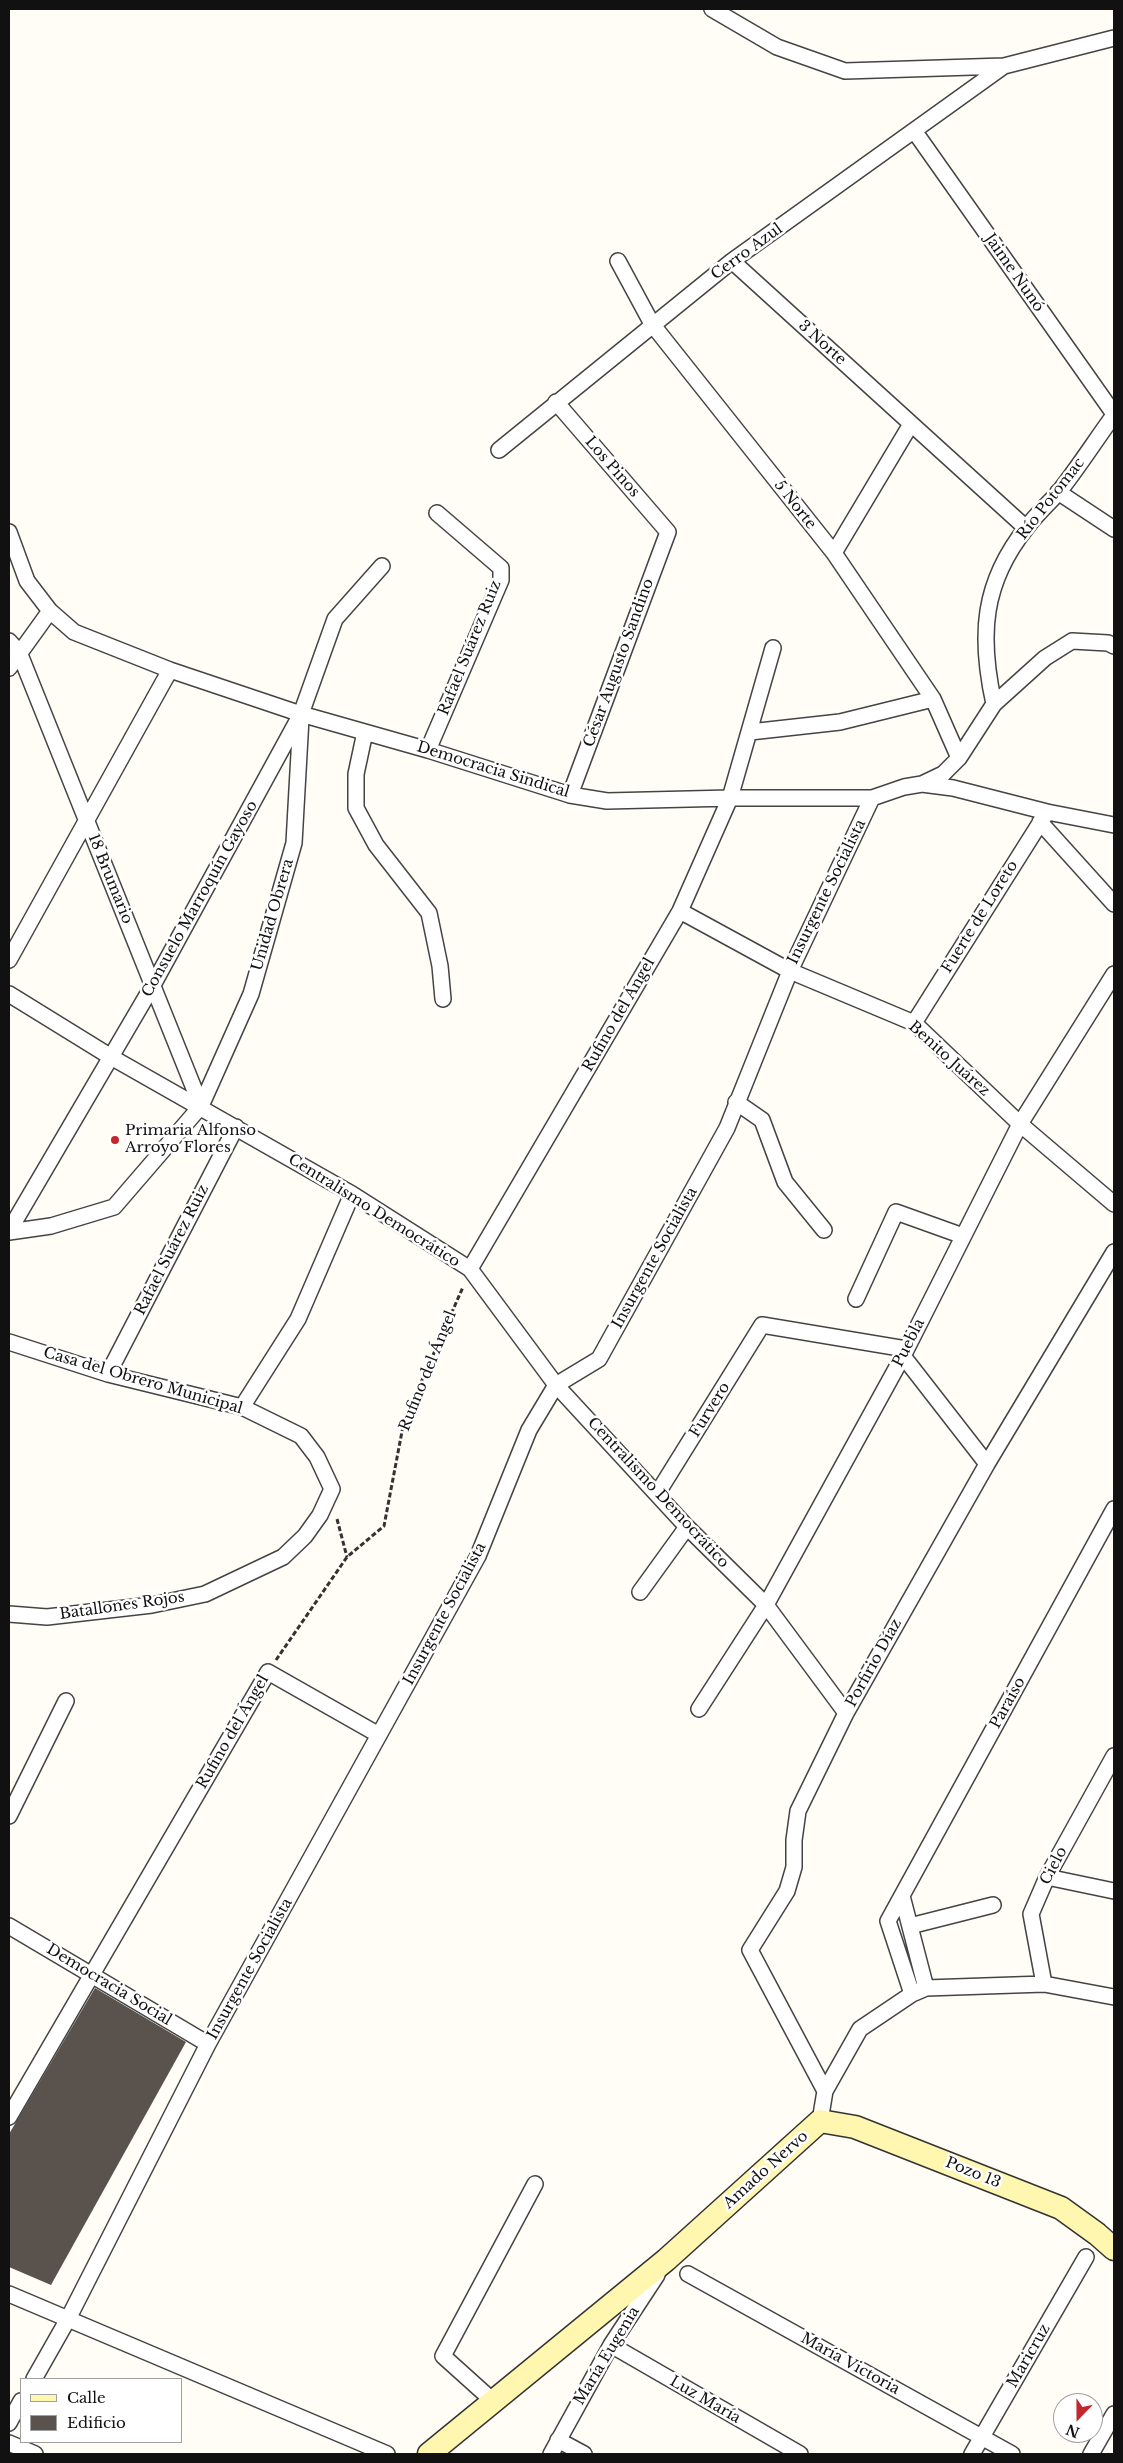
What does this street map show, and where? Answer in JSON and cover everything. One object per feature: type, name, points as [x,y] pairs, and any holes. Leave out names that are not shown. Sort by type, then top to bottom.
[{"type":"main road","name":"Pozo 13","points":[[820,2121],[855,2127],[1061,2208],[1114,2249]]},
{"type":"main road","name":"Amado Nervo","points":[[429,2454],[666,2260],[820,2121]]},
{"type":"street","name":"Cerro Azul","points":[[712,9],[777,47],[844,71],[1004,66],[1114,38]]},
{"type":"street","name":"Cerro Azul","points":[[499,450],[732,261],[915,132],[1004,66]]},
{"type":"street","name":"Jaime Nunó","points":[[915,132],[1114,415]]},
{"type":"street","name":"5 Norte","points":[[618,261],[652,324],[834,553],[933,699],[959,758]]},
{"type":"street","name":"3 Norte","points":[[732,261],[1026,528]]},
{"type":"street","name":"Los Pinos","points":[[556,402],[668,532]]},
{"type":"street","name":"Río Potomac","points":[[994,704],[986,668],[987,607],[995,579],[1026,528],[1058,492],[1114,415]]},
{"type":"street","points":[[834,553],[912,424]]},
{"type":"street","points":[[1058,492],[1114,529]]},
{"type":"street","name":"Rafael Suárez Ruiz","points":[[428,750],[500,580],[501,568],[437,513]]},
{"type":"street","name":"Democracia Sindical","points":[[9,532],[27,581],[50,611],[74,632],[170,670],[301,714],[428,750],[570,795],[608,801],[730,798],[872,798],[904,787],[922,784],[953,788],[1043,817],[1114,825]]},
{"type":"street","name":"César Augusto Sandino","points":[[570,795],[668,532]]},
{"type":"street","name":"Consuelo Marroquín Gayoso","points":[[9,1232],[153,985],[301,714],[335,619],[382,566]]},
{"type":"street","points":[[9,668],[14,646],[50,611]]},
{"type":"street","points":[[922,784],[944,774],[959,758],[994,704],[1045,658],[1072,642],[1112,640]]},
{"type":"street","name":"18 Brumario","points":[[14,646],[201,1106]]},
{"type":"street","name":"Rufino del Ángel","points":[[470,1269],[680,912],[730,798],[773,648]]},
{"type":"street","points":[[9,960],[170,670]]},
{"type":"street","points":[[750,732],[840,722],[933,699]]},
{"type":"street","name":"Unidad Obrera","points":[[9,1232],[51,1226],[114,1207],[201,1106],[251,994],[294,843],[301,714]]},
{"type":"street","points":[[365,732],[356,774],[356,808],[376,845],[429,913],[440,966],[443,999]]},
{"type":"street","name":"Insurgente Socialista","points":[[35,2378],[68,2319],[208,2044],[478,1556],[529,1430],[556,1385],[599,1359],[727,1128],[790,971],[872,798]]},
{"type":"street","points":[[1043,817],[1114,904]]},
{"type":"street","name":"Fuerte de Loreto","points":[[914,1022],[1043,817]]},
{"type":"street","name":"Benito Juárez","points":[[680,912],[790,971],[914,1022],[1020,1124],[1114,1204]]},
{"type":"street","name":"Puebla","points":[[699,1710],[766,1605],[905,1352],[1020,1124],[1114,974]]},
{"type":"street","name":"Centralismo Democrático","points":[[9,994],[111,1056],[352,1194],[470,1269],[556,1385],[688,1527],[766,1605],[846,1713]]},
{"type":"street","points":[[736,1102],[762,1120],[785,1182],[824,1230]]},
{"type":"street","name":"Rafael Suárez Ruiz","points":[[108,1374],[236,1127]]},
{"type":"street","points":[[242,1407],[298,1319],[352,1194]]},
{"type":"street","points":[[856,1300],[896,1212],[963,1236]]},
{"type":"street","name":"Porfirio Díaz","points":[[825,2091],[750,1950],[787,1891],[794,1867],[794,1840],[798,1811],[846,1713],[987,1464],[1114,1252]]},
{"type":"street","name":"Furvero","points":[[658,1494],[762,1325],[905,1352]]},
{"type":"street","name":"Casa del Obrero Municipal","points":[[9,1342],[108,1374],[242,1407],[302,1436],[318,1457],[332,1489]]},
{"type":"street","points":[[905,1352],[987,1464]]},
{"type":"street","name":"Batallones Rojos","points":[[9,1614],[47,1617],[152,1605],[205,1594],[283,1557],[305,1536],[320,1515],[332,1489]]},
{"type":"street","name":"Paraíso","points":[[919,1991],[888,1920],[1114,1509]]},
{"type":"street","points":[[640,1592],[688,1527]]},
{"type":"street","points":[[268,1672],[379,1735]]},
{"type":"street","name":"Rufino del Ángel","points":[[9,2116],[268,1672]]},
{"type":"street","points":[[9,1816],[66,1701]]},
{"type":"street","name":"Cielo","points":[[1044,1984],[1031,1914],[1047,1878],[1114,1756]]},
{"type":"street","points":[[1047,1878],[1114,1891]]},
{"type":"street","points":[[902,1896],[910,1926],[919,1991],[1044,1984],[1114,1997]]},
{"type":"street","points":[[910,1926],[993,1905]]},
{"type":"street","name":"Democracia Social","points":[[9,1926],[208,2044]]},
{"type":"street","name":"Amado Nervo","points":[[820,2121],[825,2091],[860,2029],[919,1991]]},
{"type":"street","points":[[493,2401],[443,2356],[534,2184]]},
{"type":"street","name":"Maricruz","points":[[972,2454],[1086,2257]]},
{"type":"street","name":"María Eugenia","points":[[551,2454],[611,2345],[666,2260]]},
{"type":"street","name":"María Victoria","points":[[688,2274],[1012,2454]]},
{"type":"street","points":[[9,2294],[387,2454]]},
{"type":"street","name":"Luz María","points":[[611,2345],[800,2454]]},
{"type":"street","points":[[9,2423],[20,2403]]},
{"type":"street","points":[[1091,2454],[1114,2414]]},
{"type":"street","points":[[558,2440],[584,2454]]},
{"type":"street","points":[[9,2443],[35,2454]]},
{"type":"path","name":"Rufino del Ángel","points":[[268,1672],[347,1557],[384,1526],[404,1421],[470,1269]]},
{"type":"path","points":[[332,1489],[347,1557]]},
{"type":"building","points":[[95,1988],[186,2042],[51,2285],[9,2267],[9,2134]]},
{"type":"place","name":"Primaria Alfonso Arroyo Flores","points":[[115,1140]]}]
